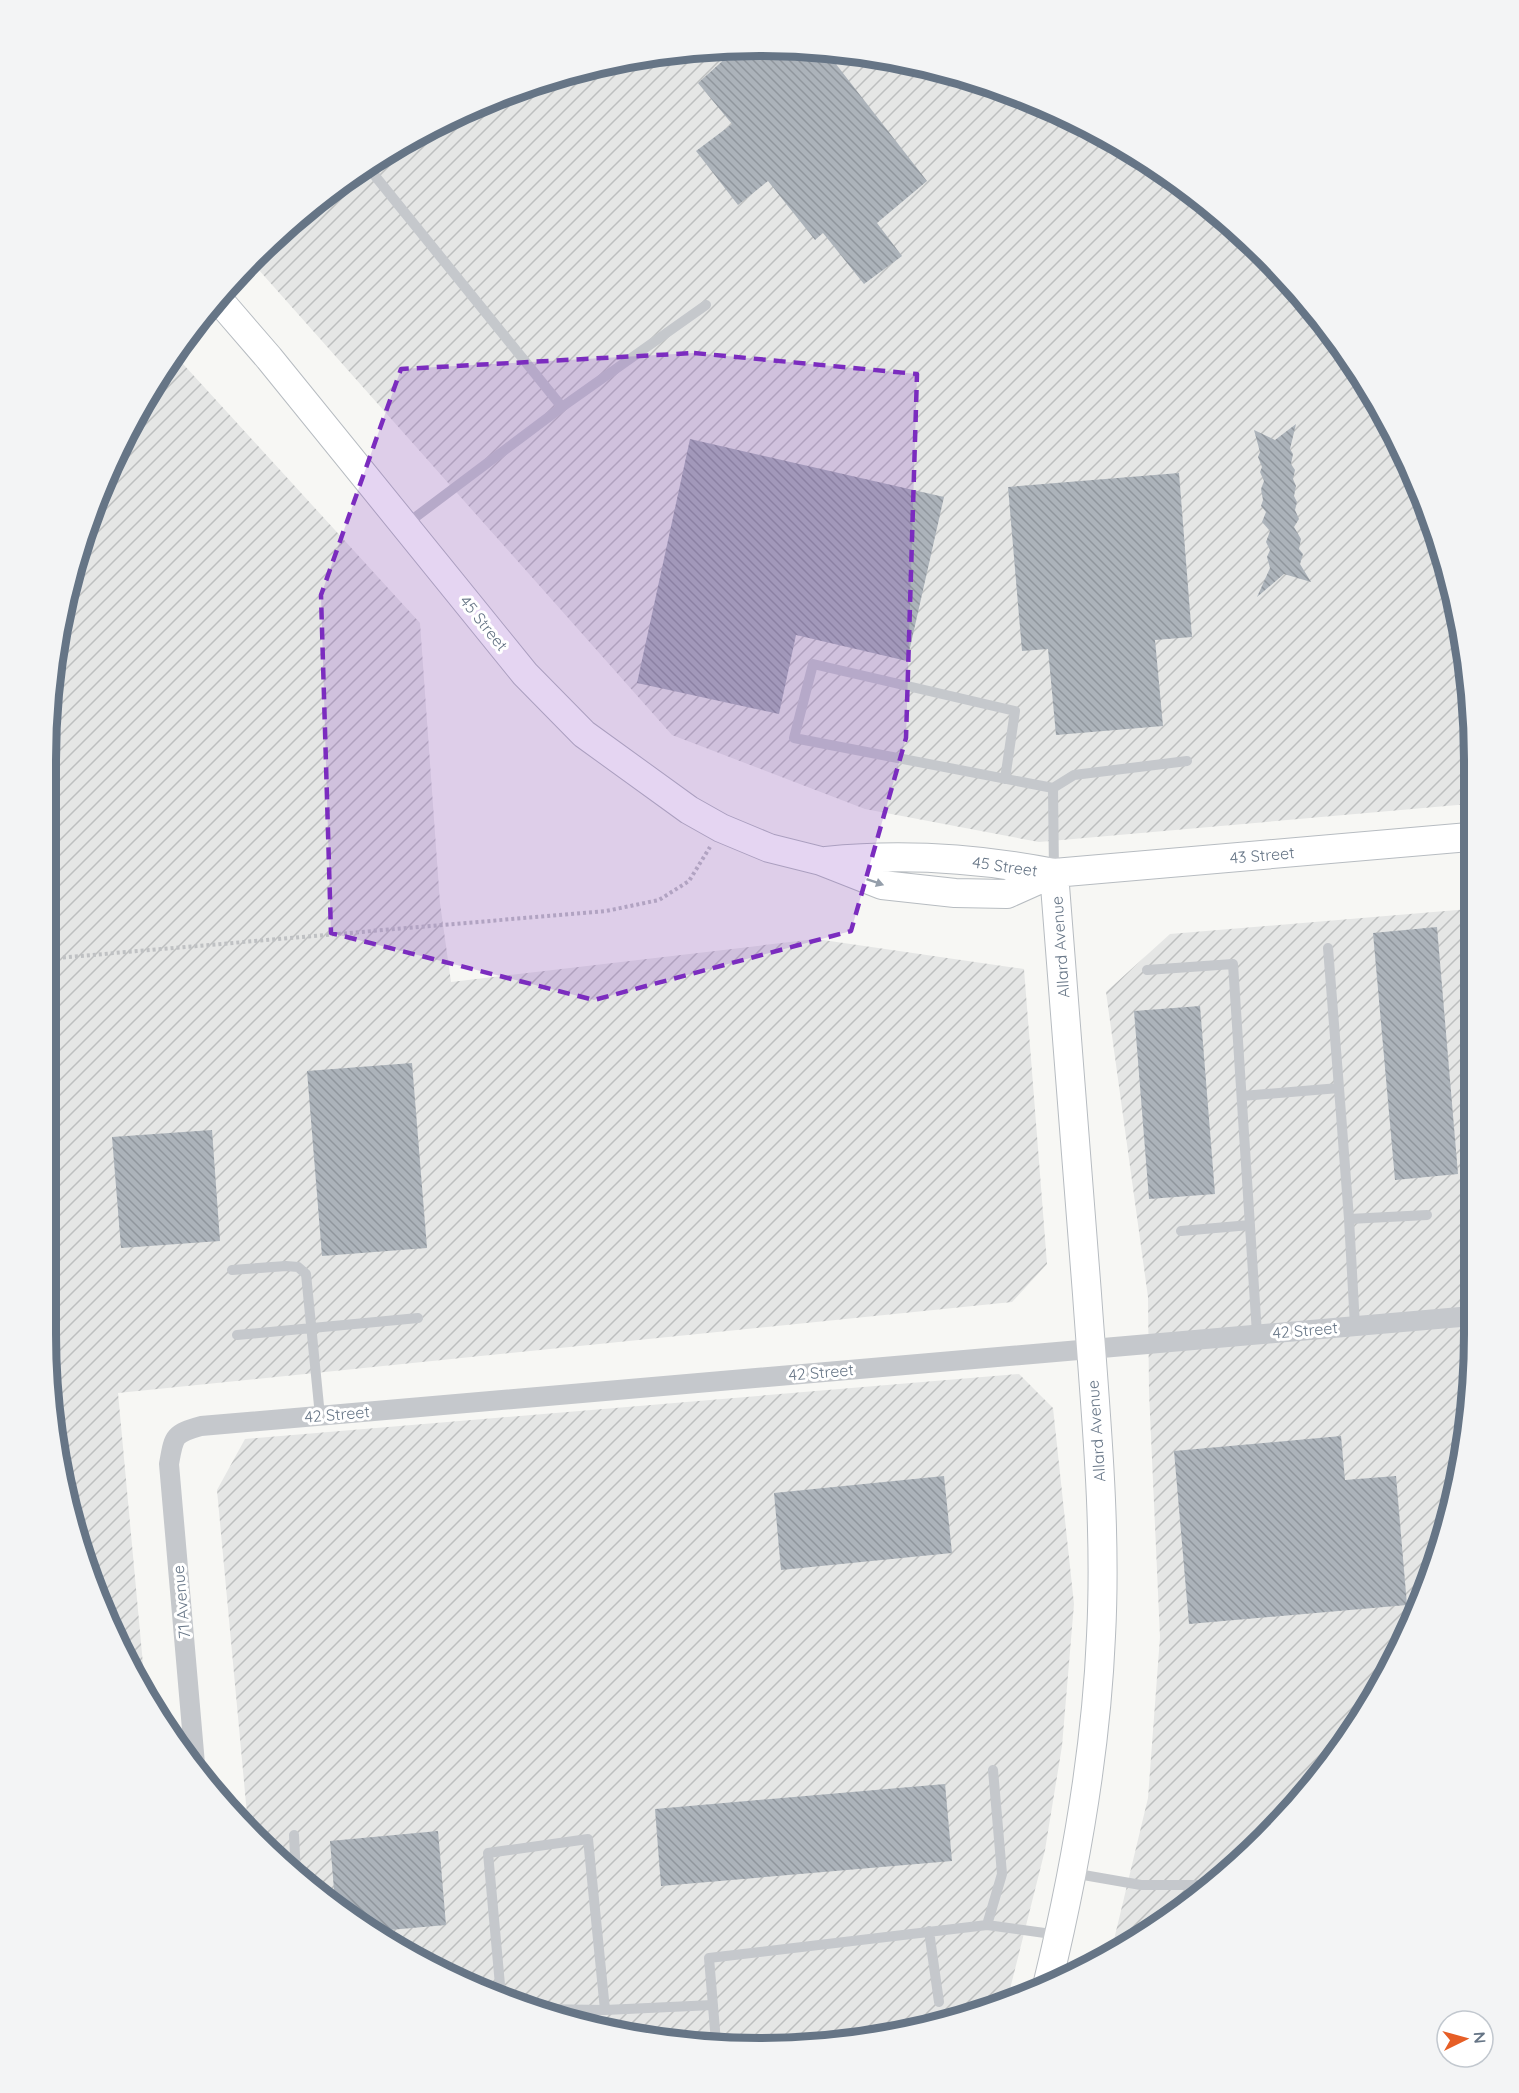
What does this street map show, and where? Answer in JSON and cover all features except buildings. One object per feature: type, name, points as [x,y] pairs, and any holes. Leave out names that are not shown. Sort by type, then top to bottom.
[{"type":"main road","name":"45 Street","points":[[222,305],[269,358],[525,674],[584,734],[689,810],[721,828],[769,848],[820,861],[882,885],[955,893],[1007,894],[1054,873]]},
{"type":"main road","name":"43 Street","points":[[1054,873],[1464,837]]},
{"type":"main road","name":"Allard Avenue","points":[[1050,1975],[1071,1873],[1093,1746],[1101,1636],[1103,1533],[1054,873]]},
{"type":"street","name":"42 Street","points":[[173,1440],[183,1431],[201,1426],[1464,1317]]},
{"type":"street","name":"71 Avenue","points":[[173,1440],[169,1464],[194,1752]]},
{"type":"lane","points":[[372,172],[562,406]]},
{"type":"lane","points":[[405,525],[562,406],[706,305]]},
{"type":"lane","points":[[1005,779],[1015,711],[813,664],[794,738],[1005,779],[1053,788],[1074,775],[1187,761]]},
{"type":"lane","points":[[1053,788],[1054,873]]},
{"type":"lane","points":[[1328,948],[1349,1220],[1354,1326]]},
{"type":"lane","points":[[1147,970],[1233,964],[1257,1334]]},
{"type":"lane","points":[[1242,1096],[1339,1088]]},
{"type":"lane","points":[[1349,1220],[1427,1215]]},
{"type":"lane","points":[[1181,1231],[1250,1226]]},
{"type":"lane","points":[[232,1270],[298,1266],[306,1274],[320,1416]]},
{"type":"lane","points":[[237,1335],[418,1318]]},
{"type":"lane","points":[[987,1924],[1002,1874],[993,1770]]},
{"type":"lane","points":[[294,1835],[296,1864]]},
{"type":"lane","points":[[500,1988],[488,1853],[588,1839],[605,2010]]},
{"type":"lane","points":[[1071,1873],[1141,1885],[1197,1885]]},
{"type":"lane","points":[[716,2036],[709,1958],[987,1924],[1059,1935]]},
{"type":"lane","points":[[929,1931],[939,2002]]},
{"type":"lane","points":[[563,2009],[605,2010],[713,2005]]},
{"type":"path","points":[[56,958],[606,911],[659,900],[689,881],[721,828]]},
{"type":"highlighted area","points":[[694,353],[917,374],[906,738],[851,931],[594,1000],[331,933],[321,595],[401,369]]},
{"type":"shaded area","points":[[713,57],[806,57],[897,69],[942,79],[1029,109],[1071,128],[1151,174],[1188,201],[1224,230],[1289,295],[1345,368],[1369,408],[1391,448],[1426,533],[1440,577],[1457,668],[1462,713],[1464,804],[1039,842],[865,809],[672,735],[257,267],[295,230],[368,174],[448,128],[490,109],[577,79],[622,69]]},
{"type":"shaded area","points":[[180,360],[420,623],[440,903],[451,982],[816,939],[1024,969],[1047,1264],[1012,1302],[118,1393],[144,1674],[109,1603],[79,1516],[69,1471],[57,1380],[57,713],[69,622],[79,577],[93,533],[128,448],[150,407]]},
{"type":"shaded area","points":[[1464,909],[1464,1334],[1462,1380],[1450,1471],[1440,1516],[1426,1560],[1391,1645],[1345,1725],[1289,1798],[1224,1863],[1151,1919],[1114,1941],[1148,1798],[1160,1637],[1149,1392],[1148,1297],[1106,992],[1170,934]]},
{"type":"shaded area","points":[[1019,1374],[1053,1408],[1074,1604],[1062,1746],[1045,1850],[1009,1991],[942,2014],[851,2031],[760,2038],[668,2031],[577,2014],[490,1984],[448,1965],[368,1919],[295,1863],[247,1816],[217,1490],[245,1439]]}]
